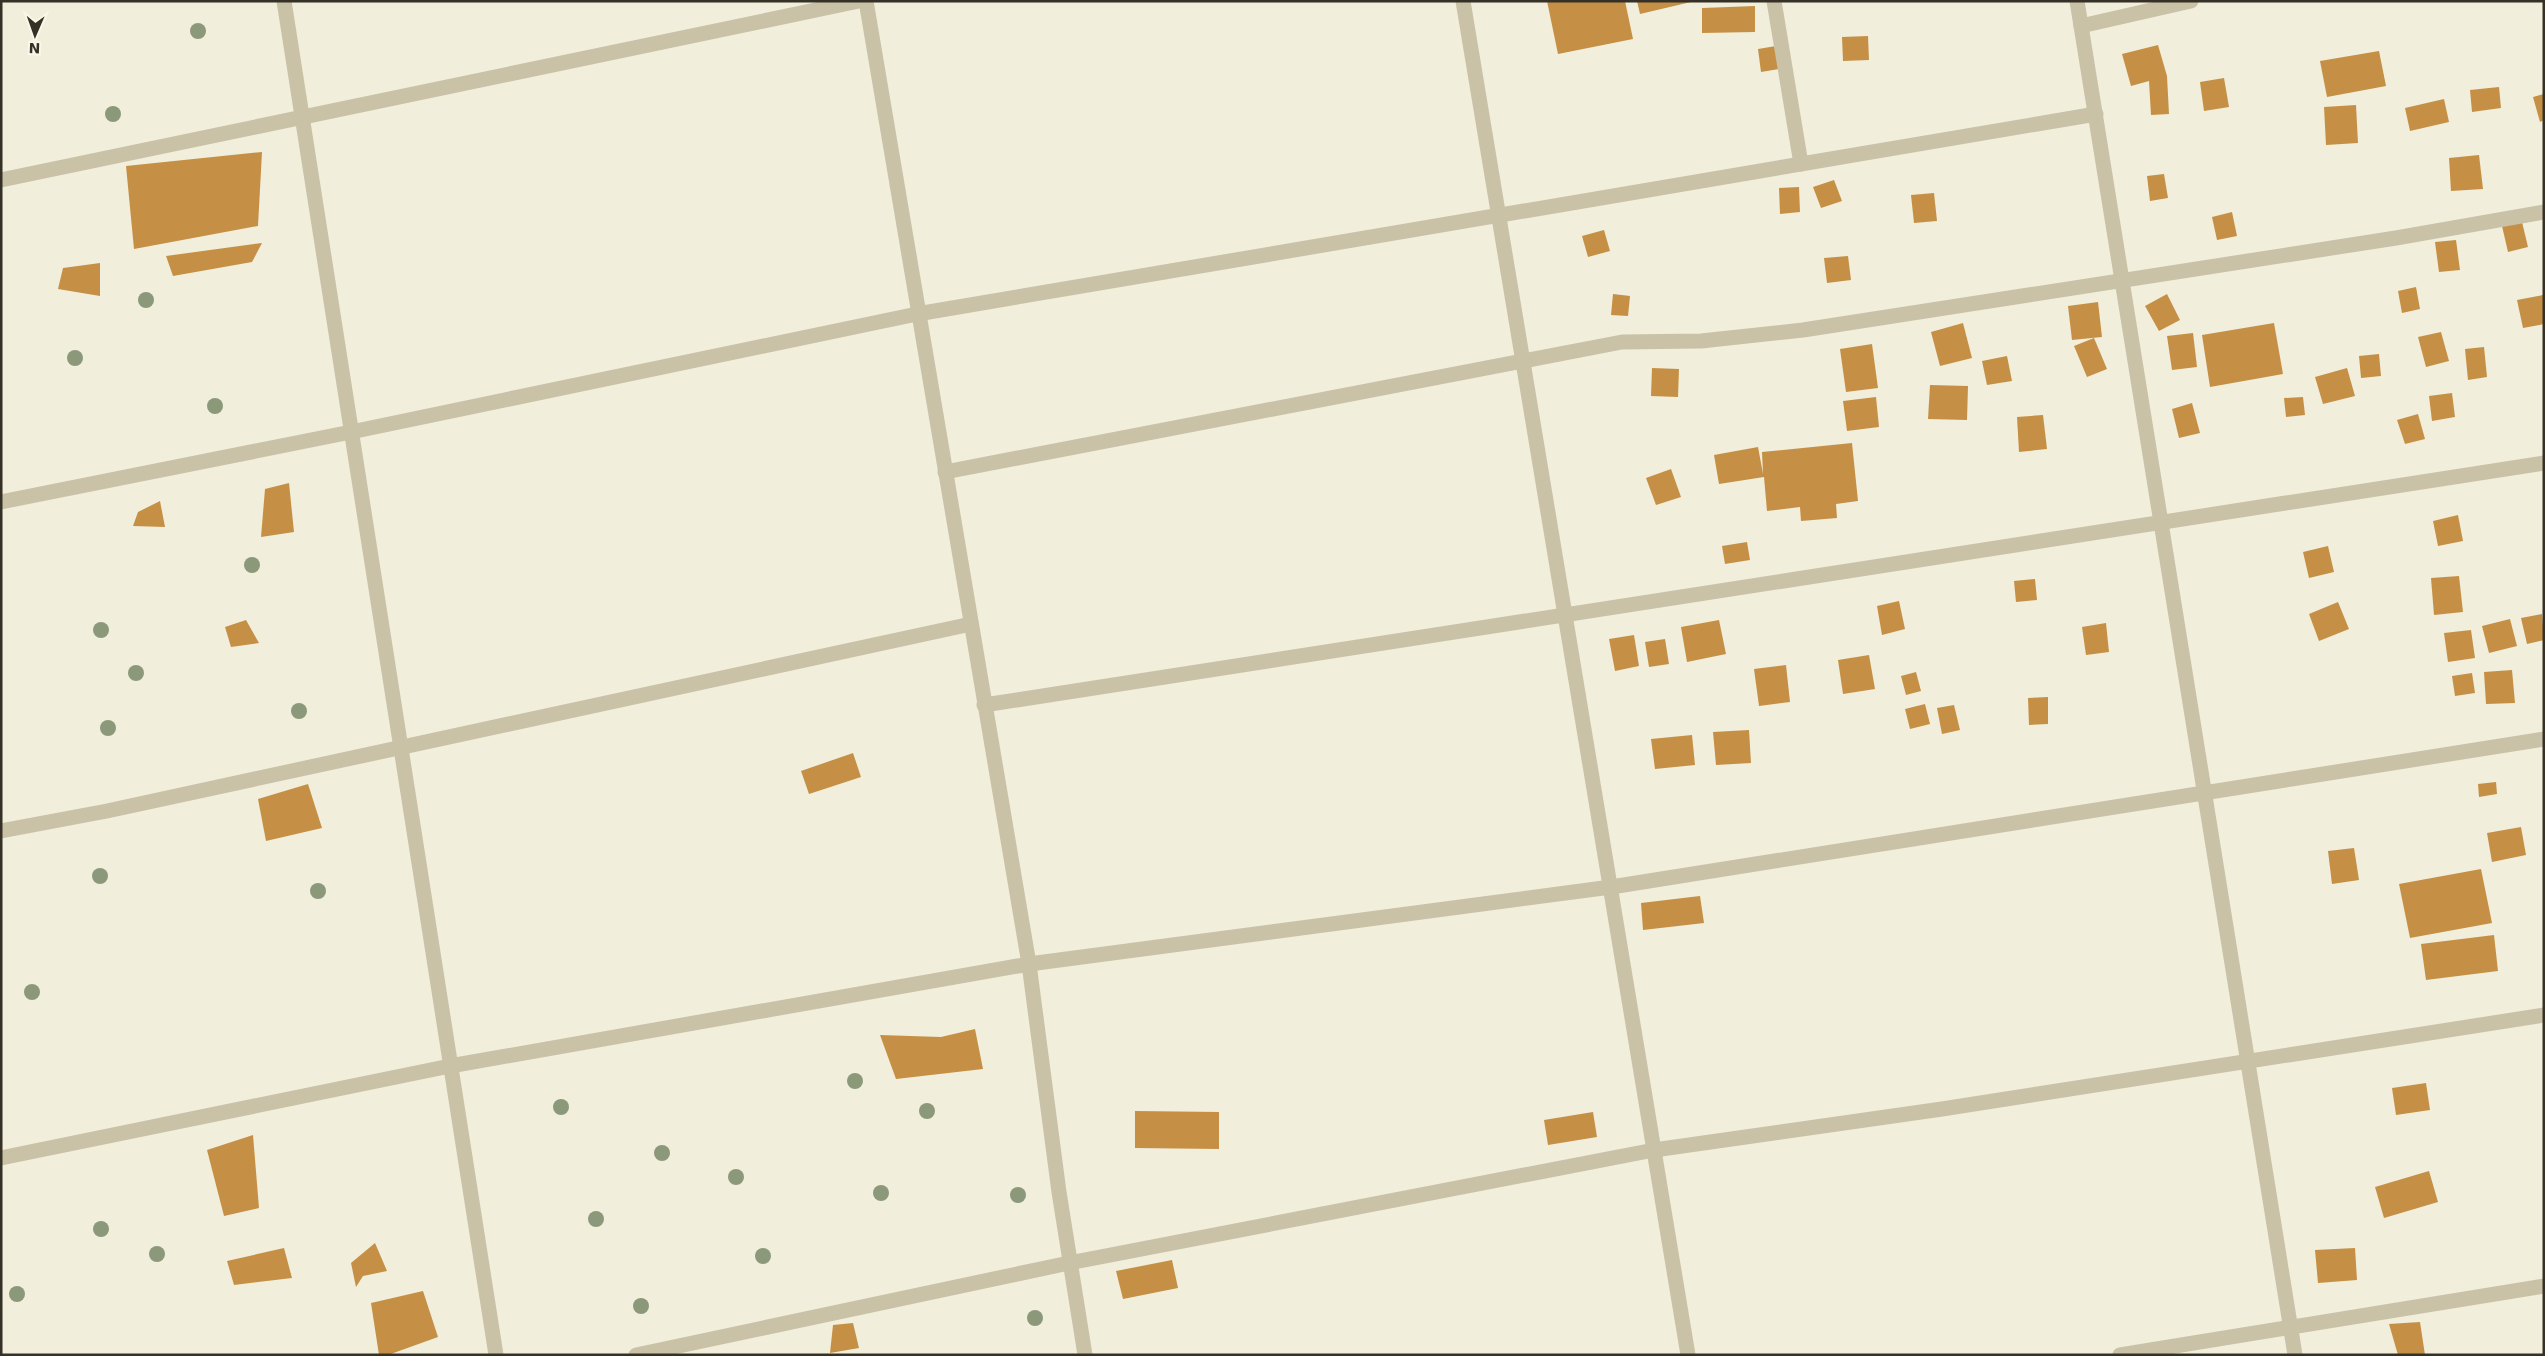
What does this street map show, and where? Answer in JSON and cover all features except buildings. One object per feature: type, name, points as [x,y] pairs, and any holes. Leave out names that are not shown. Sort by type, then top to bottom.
[{"type":"street","points":[[284,1],[496,1355]]},
{"type":"street","points":[[1,180],[859,1]]},
{"type":"street","points":[[866,1],[917,314],[1029,964],[1069,1263],[1085,1355]]},
{"type":"street","points":[[1463,1],[1688,1355]]},
{"type":"street","points":[[1774,1],[1801,164]]},
{"type":"street","points":[[2077,1],[2296,1355]]},
{"type":"street","points":[[2081,26],[2191,1]]},
{"type":"street","points":[[1,502],[351,432],[917,314],[2096,114]]},
{"type":"street","points":[[945,472],[1622,342],[1701,341],[1804,330],[2396,238],[2544,212]]},
{"type":"street","points":[[984,705],[2544,463]]},
{"type":"street","points":[[1,831],[107,811],[971,624]]},
{"type":"street","points":[[1,1158],[450,1066],[1029,964],[1610,887],[2544,739]]},
{"type":"street","points":[[636,1355],[1069,1263],[1654,1150],[1942,1109],[2544,1015]]},
{"type":"street","points":[[2120,1355],[2544,1286]]}]
